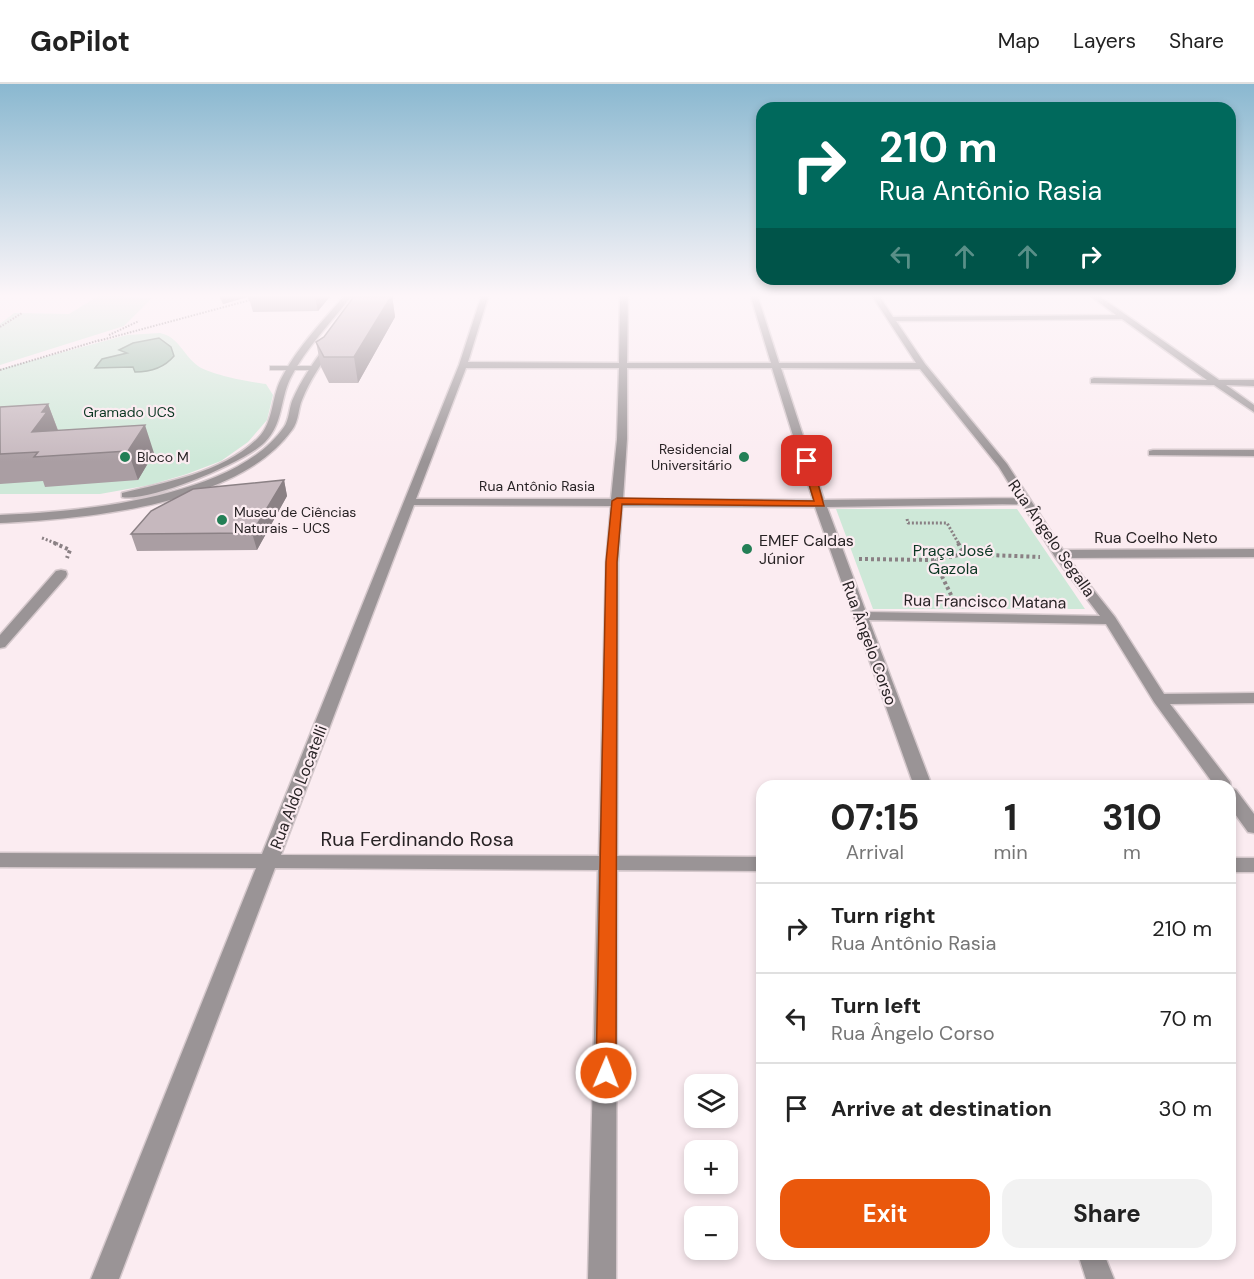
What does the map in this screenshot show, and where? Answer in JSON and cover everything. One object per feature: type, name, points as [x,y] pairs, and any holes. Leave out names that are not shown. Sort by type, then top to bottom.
[{"type":"street","points":[[0,509],[42,510],[78,506],[163,487],[203,474],[249,450],[272,428],[285,381],[305,350]]},
{"type":"street","points":[[0,519],[69,516],[145,502],[222,477],[261,455],[289,428],[312,368],[327,350]]},
{"type":"street","name":"Rua Aldo Locatelli","points":[[105,1279],[468,350]]},
{"type":"street","points":[[602,1279],[612,562],[625,350]]},
{"type":"street","name":"Rua Ângelo Corso","points":[[772,350],[820,504],[921,780]]},
{"type":"street","name":"Rua Ângelo Segalla","points":[[912,350],[922,366],[1003,466],[1060,556],[1110,620],[1159,699],[1220,780]]},
{"type":"street","points":[[1171,350],[1254,410]]},
{"type":"street","points":[[463,365],[922,366]]},
{"type":"street","points":[[1094,381],[1254,383]]},
{"type":"street","points":[[1153,453],[1254,453]]},
{"type":"street","name":"Rua Antônio Rasia","points":[[410,502],[617,501],[900,504],[1024,501]]},
{"type":"street","name":"Rua Coelho Neto","points":[[1060,556],[1254,553]]},
{"type":"street","points":[[0,644],[61,574]]},
{"type":"street","name":"Rua Francisco Matana","points":[[859,616],[1110,620]]},
{"type":"street","points":[[1159,699],[1254,698]]},
{"type":"street","points":[[1236,802],[1254,827]]},
{"type":"street","name":"Rua Ferdinando Rosa","points":[[0,860],[756,864]]},
{"type":"street","points":[[1236,865],[1254,865]]},
{"type":"street","points":[[1093,1260],[1100,1279]]},
{"type":"lane","points":[[273,368],[312,368]]},
{"type":"path","points":[[0,369],[65,350]]},
{"type":"path","points":[[900,504],[908,523],[947,523],[964,554]]},
{"type":"path","points":[[42,538],[70,550],[61,574]]},
{"type":"path","points":[[840,559],[934,560],[964,554],[1060,556]]},
{"type":"path","points":[[934,560],[961,616]]},
{"type":"green space","points":[[0,350],[48,350],[0,365]]},
{"type":"green space","name":"Gramado UCS","points":[[72,350],[183,350],[198,366],[231,378],[266,384],[273,395],[267,420],[248,442],[221,461],[187,474],[150,485],[100,494],[0,494],[0,369]]},
{"type":"green space","name":"Praça José Gazola","points":[[836,509],[1017,509],[1085,609],[873,609]]},
{"type":"shaded area","points":[[119,350],[172,350],[174,356],[161,366],[146,371],[135,372],[133,367],[95,368],[102,359],[127,353]]},
{"type":"building","points":[[320,350],[358,350],[354,357],[324,357]]},
{"type":"building","points":[[48,404],[42,412],[47,412],[32,432],[145,425],[128,451],[34,457],[38,452],[0,454],[0,407]]},
{"type":"building","points":[[284,480],[252,533],[131,534],[151,511],[193,489]]},
{"type":"place","name":"Bloco M","points":[[125,457]]},
{"type":"place","name":"Residencial Universitário","points":[[744,457]]},
{"type":"place","name":"Museu de Ciências Naturais - UCS","points":[[222,520]]},
{"type":"place","name":"EMEF Caldas Júnior","points":[[747,549]]},
{"type":"route","points":[[606,1073],[612,562],[617,501],[820,504],[807,461]]}]
